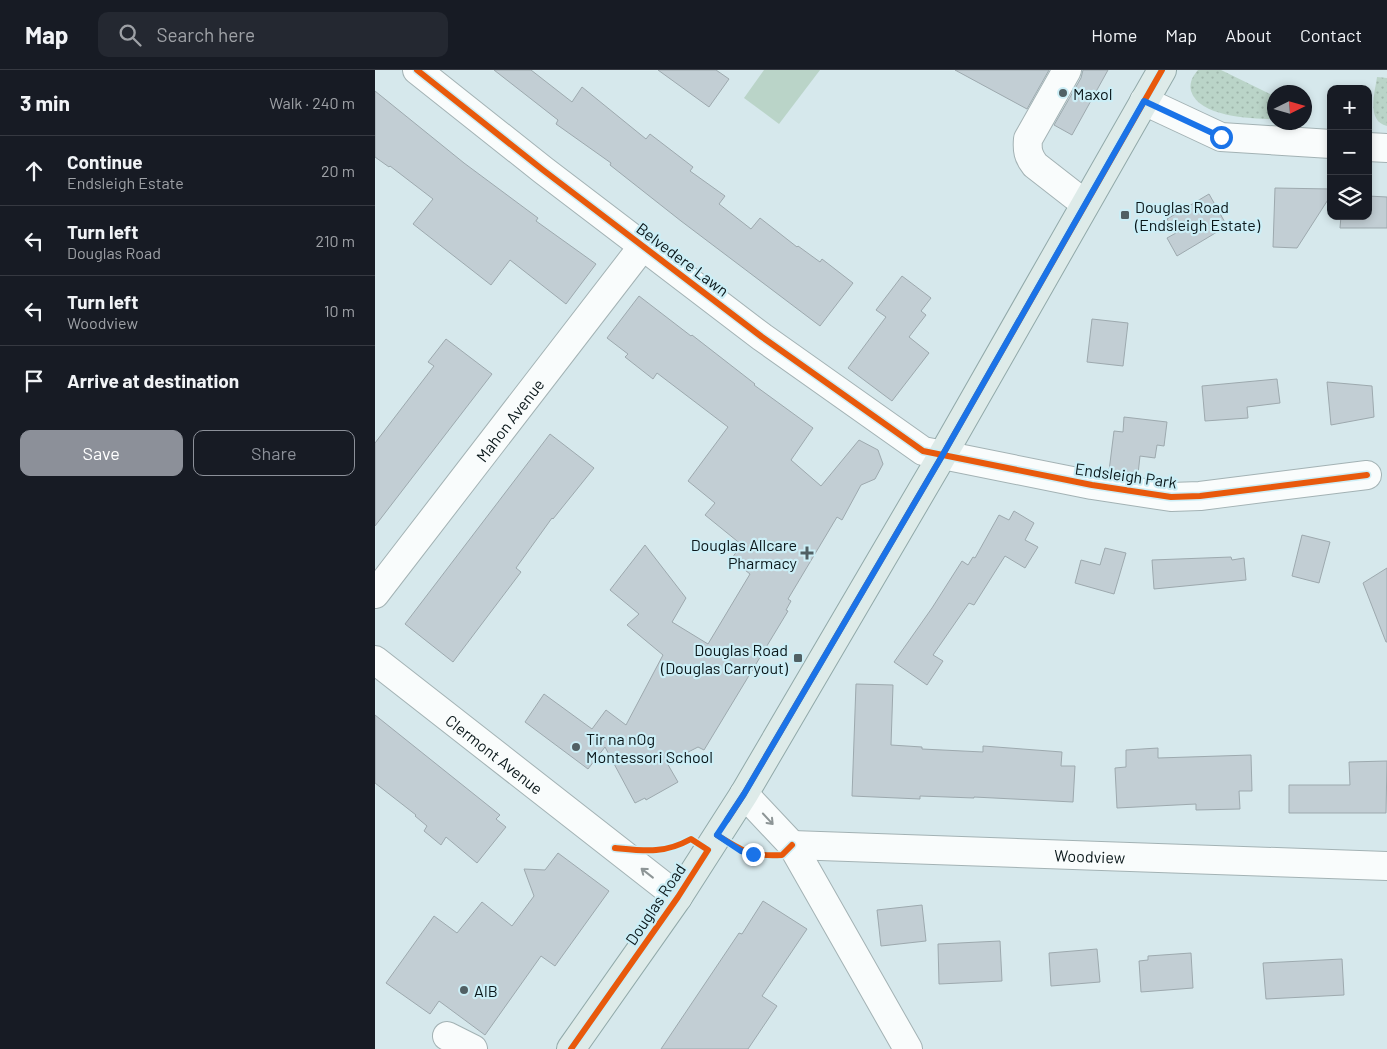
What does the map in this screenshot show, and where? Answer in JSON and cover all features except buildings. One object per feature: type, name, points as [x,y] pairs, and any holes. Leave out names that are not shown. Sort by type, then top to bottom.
[{"type":"main road","name":"Douglas Road","points":[[571,1049],[678,897],[744,794],[942,456],[1162,70]]},
{"type":"street","name":"Belvedere Lawn","points":[[417,70],[543,170],[763,337],[923,451],[942,456]]},
{"type":"street","points":[[1067,70],[1028,139],[1027,148],[1029,157],[1035,165],[1085,204]]},
{"type":"street","points":[[1144,101],[1221,137],[1327,144]]},
{"type":"street","points":[[1372,147],[1387,148]]},
{"type":"street","name":"Mahon Avenue","points":[[375,594],[643,246]]},
{"type":"street","name":"Endsleigh Park","points":[[942,456],[1092,485],[1171,496],[1201,496],[1367,475]]},
{"type":"street","name":"Clermont Avenue","points":[[375,660],[678,897]]},
{"type":"street","points":[[744,794],[792,845],[908,1049]]},
{"type":"street","name":"Woodview","points":[[792,845],[1387,866]]},
{"type":"street","points":[[447,1036],[473,1049]]},
{"type":"green space","points":[[764,70],[820,70],[779,124],[744,98]]},
{"type":"green space","points":[[1198,70],[1221,70],[1267,93],[1267,119],[1227,115],[1204,106],[1196,100],[1191,91],[1192,79]]},
{"type":"green space","points":[[1377,77],[1387,78],[1387,126],[1380,123],[1374,112],[1373,105]]},
{"type":"cycle path","points":[[417,70],[543,170],[762,337],[923,451],[1092,485],[1171,497],[1200,496],[1367,475]]},
{"type":"cycle path","points":[[727,820],[942,456],[1162,70]]},
{"type":"cycle path","points":[[717,835],[740,849],[754,854],[782,855],[792,845]]},
{"type":"cycle path","points":[[571,1049],[678,897],[708,850],[691,839],[663,849],[615,848]]},
{"type":"place","name":"Maxol","points":[[1063,93]]},
{"type":"place","name":"Douglas Road (Endsleigh Estate)","points":[[1125,215]]},
{"type":"place","name":"Douglas Allcare Pharmacy","points":[[807,553]]},
{"type":"place","name":"Douglas Road (Douglas Carryout)","points":[[798,658]]},
{"type":"place","name":"Tir na nOg Montessori School","points":[[576,747]]},
{"type":"place","name":"AIB","points":[[464,990]]},
{"type":"route","points":[[753,854],[741,851],[717,835],[744,794],[942,456],[1144,101],[1215,136],[1221,137]]}]
